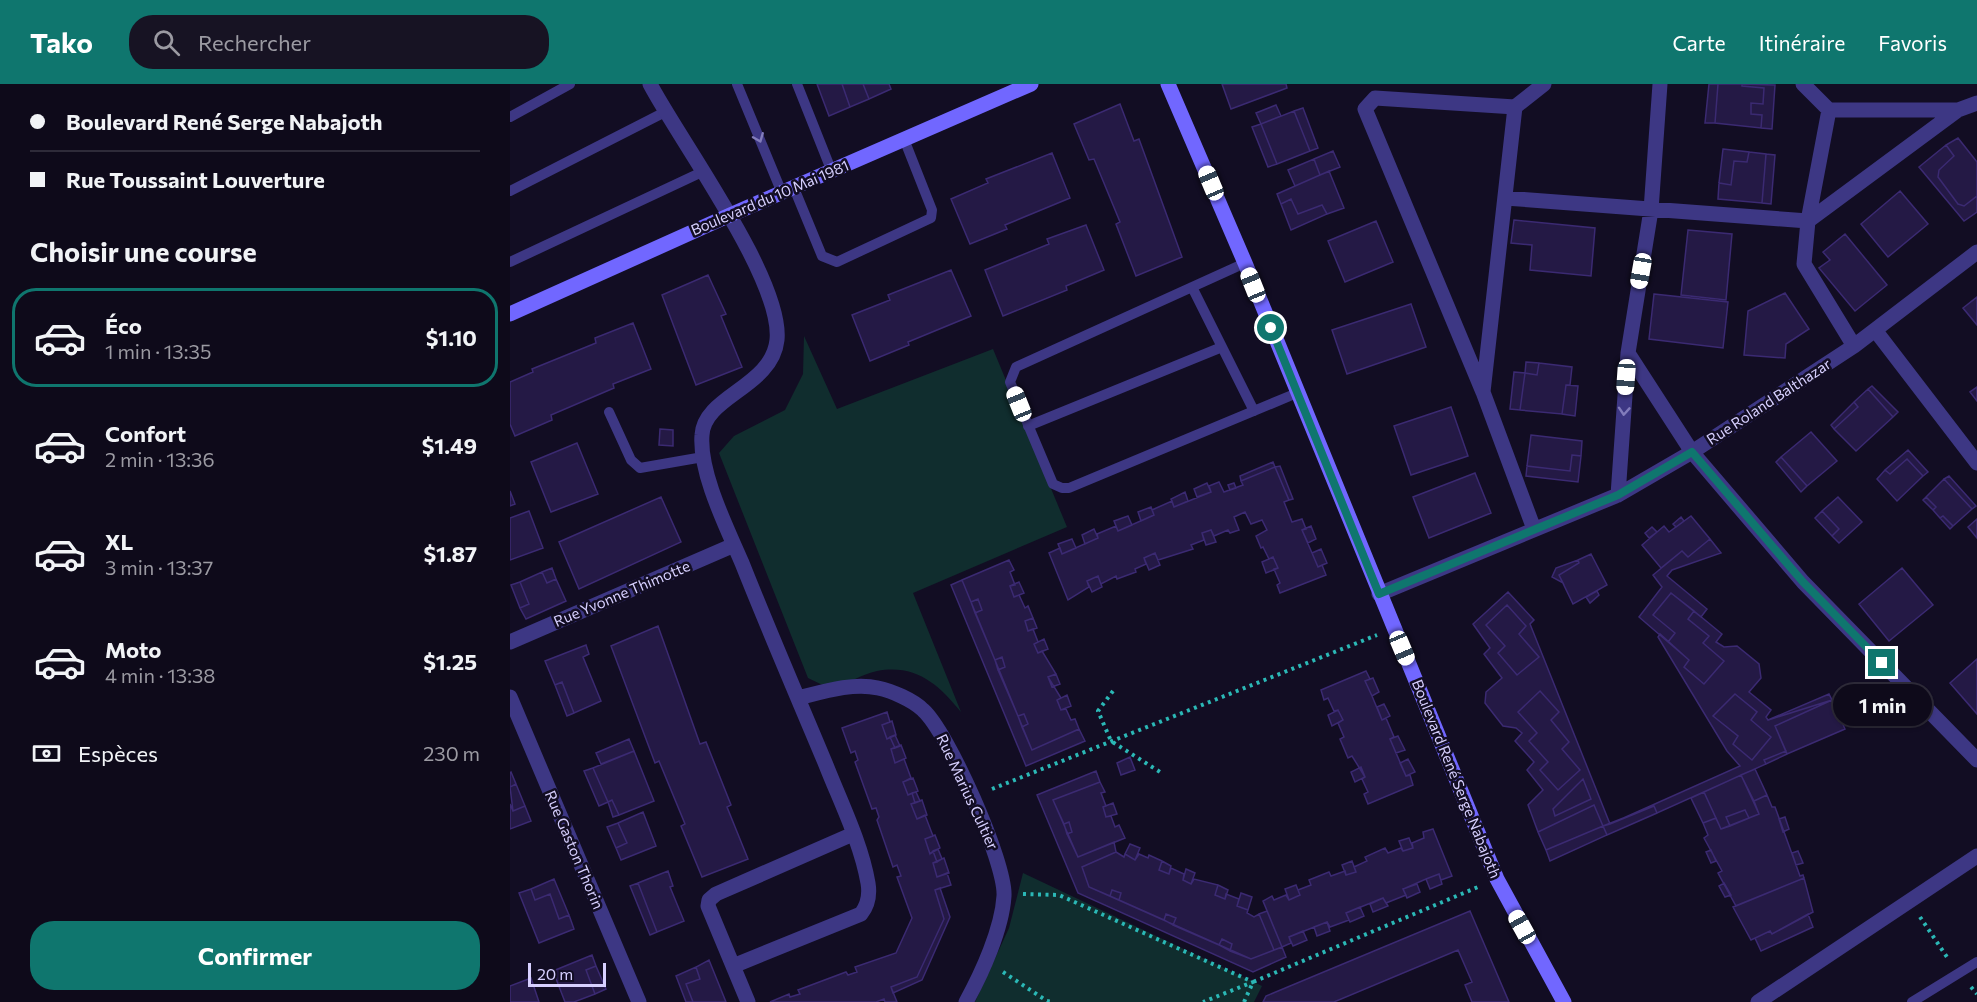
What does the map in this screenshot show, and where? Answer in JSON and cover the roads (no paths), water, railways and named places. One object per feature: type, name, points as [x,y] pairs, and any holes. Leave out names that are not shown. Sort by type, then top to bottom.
[{"type":"street","points":[[650,84],[730,215],[772,301],[777,339],[771,361],[756,379],[706,419],[702,433],[703,457],[734,545],[853,834],[868,884],[868,904],[861,914],[734,966]]},
{"type":"street","name":"Boulevard René Serge Nabajoth","points":[[1168,84],[1245,263],[1497,879],[1564,1002]]},
{"type":"street","points":[[1483,392],[1515,107],[1544,84]]},
{"type":"street","points":[[1618,495],[1628,353],[1651,210],[1660,84]]},
{"type":"street","points":[[1803,84],[1829,110],[1958,110]]},
{"type":"street","name":"Boulevard du 10 Mai 1981","points":[[510,314],[1028,85]]},
{"type":"street","points":[[1515,107],[1374,91],[1365,109],[1483,392],[1534,530]]},
{"type":"street","points":[[1504,198],[1808,221],[1958,110],[1977,103]]},
{"type":"street","points":[[1829,110],[1808,221],[1804,264],[1854,346]]},
{"type":"street","name":"Rue Roland Balthazar","points":[[1379,594],[1618,495],[1692,452],[1854,346],[1977,252]]},
{"type":"street","points":[[1875,330],[1977,463]]},
{"type":"street","points":[[1628,353],[1692,452],[1803,582],[1977,760]]},
{"type":"street","name":"Rue Yvonne Thimotte","points":[[510,642],[734,545]]},
{"type":"street","name":"Rue Marius Cultier","points":[[798,698],[849,688],[877,688],[924,710],[945,740],[994,845],[1005,894],[999,929],[966,1002]]},
{"type":"street","name":"Rue Gaston Thorin","points":[[510,697],[639,1002]]},
{"type":"street","points":[[748,1002],[708,906],[709,900],[716,894],[853,834]]},
{"type":"street","points":[[1758,1002],[1977,856]]},
{"type":"lane","points":[[510,117],[570,84]]},
{"type":"lane","points":[[737,84],[822,256],[830,261],[837,262],[928,222],[932,214],[904,139]]},
{"type":"lane","points":[[796,84],[832,172]]},
{"type":"lane","points":[[510,191],[665,112]]},
{"type":"lane","points":[[510,262],[702,172]]},
{"type":"lane","points":[[1245,263],[1016,366],[1010,382],[1053,484],[1062,489],[1070,488],[1297,393]]},
{"type":"lane","points":[[1192,287],[1254,411]]},
{"type":"lane","points":[[1028,426],[1222,347]]},
{"type":"lane","points":[[609,412],[631,460],[640,468],[703,457]]},
{"type":"lane","points":[[1912,1002],[1977,962]]}]
